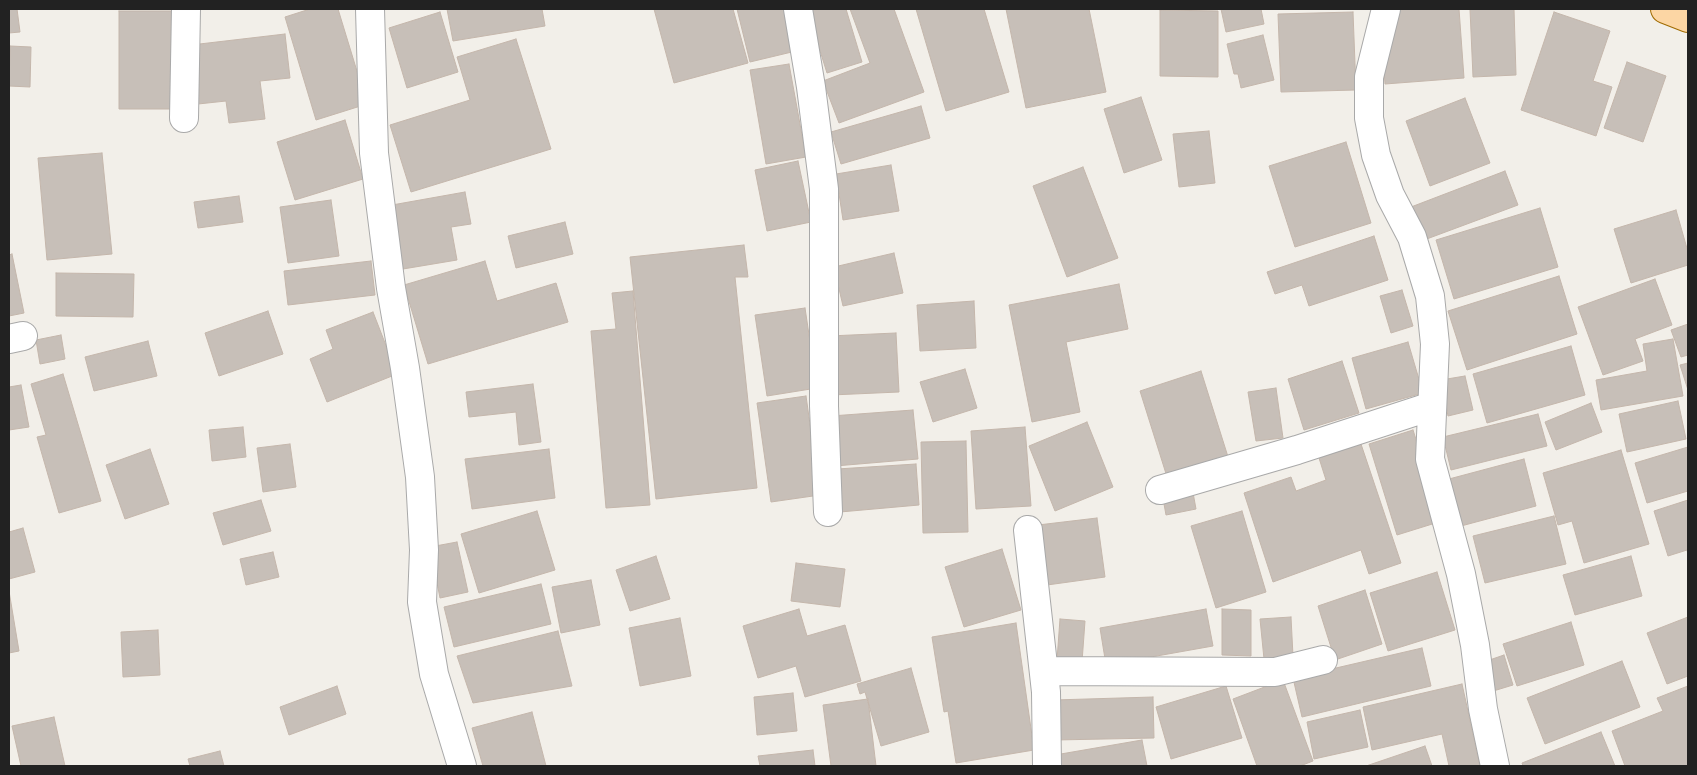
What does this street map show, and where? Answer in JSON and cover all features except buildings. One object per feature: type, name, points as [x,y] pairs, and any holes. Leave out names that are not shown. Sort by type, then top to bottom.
[{"type":"street","points":[[184,118],[186,9]]},
{"type":"street","points":[[370,9],[374,153],[391,288],[405,368],[420,477],[424,550],[422,602],[434,674],[462,766]]},
{"type":"street","points":[[798,9],[812,87],[824,189],[824,406],[828,512]]},
{"type":"street","points":[[1386,9],[1370,77],[1368,118],[1376,154],[1390,194],[1412,237],[1430,296],[1435,344],[1430,459],[1462,574],[1475,645],[1483,709],[1495,766]]},
{"type":"street","points":[[1160,490],[1297,450],[1432,406]]},
{"type":"street","points":[[1028,530],[1046,692],[1047,766]]},
{"type":"street","points":[[1044,671],[1275,672],[1322,660]]}]
